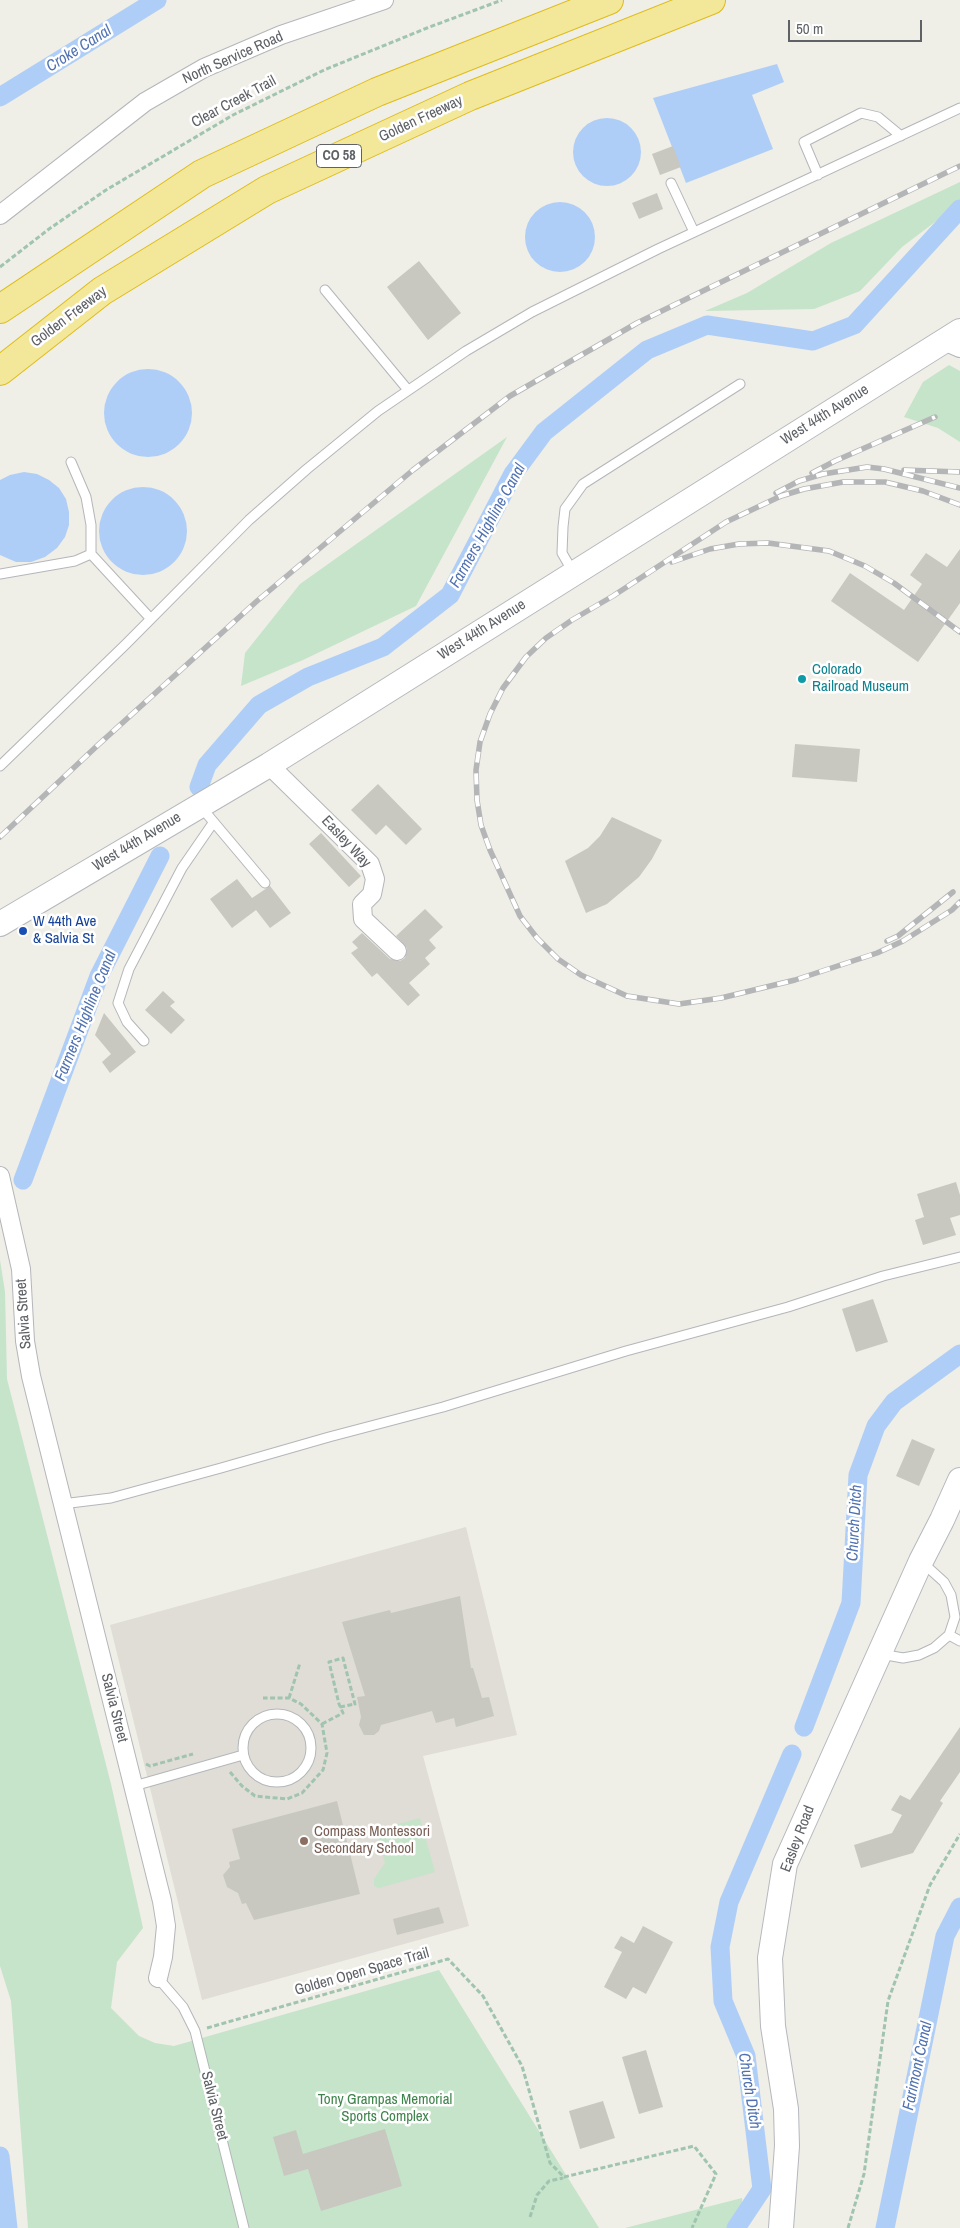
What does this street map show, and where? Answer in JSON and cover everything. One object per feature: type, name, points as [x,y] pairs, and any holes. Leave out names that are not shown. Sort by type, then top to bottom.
[{"type":"highway","name":"CO 58","points":[[0,309],[202,174],[377,92],[609,0]]},
{"type":"highway","name":"Golden Freeway","points":[[0,371],[102,291],[268,190],[470,96],[711,0]]},
{"type":"street","name":"North Service Road","points":[[0,215],[145,102],[204,68],[281,35],[384,0]]},
{"type":"street","name":"West 44th Avenue","points":[[0,924],[144,838],[203,812],[270,765],[573,573],[955,340]]},
{"type":"street","name":"Easley Way","points":[[270,765],[370,864],[375,879],[372,894],[362,904],[363,919],[397,951]]},
{"type":"street","name":"Salvia Street","points":[[0,1176],[21,1269],[27,1361],[134,1786],[165,1918],[165,1943],[158,1978]]},
{"type":"street","name":"Easley Road","points":[[781,2228],[786,2146],[786,2109],[773,2026],[770,1958],[785,1864],[920,1561],[942,1520],[960,1480]]},
{"type":"lane","points":[[0,766],[271,501],[378,411],[408,390],[466,351],[532,312],[694,232],[960,108]]},
{"type":"lane","points":[[818,175],[804,142],[861,113],[878,117],[901,136]]},
{"type":"lane","points":[[671,183],[694,232]]},
{"type":"lane","points":[[325,290],[408,390]]},
{"type":"lane","points":[[573,573],[562,553],[565,509],[583,484],[740,384]]},
{"type":"lane","points":[[71,462],[86,497],[90,525],[91,554],[151,619]]},
{"type":"lane","points":[[0,574],[75,561],[91,554]]},
{"type":"lane","points":[[144,1041],[127,1022],[118,1003],[129,969],[178,876],[203,812],[264,883]]},
{"type":"lane","points":[[62,1504],[111,1498],[443,1407],[626,1351],[788,1307],[883,1276],[960,1257]]},
{"type":"lane","points":[[878,1654],[903,1658],[919,1655],[934,1648],[949,1635],[955,1617],[951,1595],[944,1582],[920,1561]]},
{"type":"lane","points":[[949,1635],[960,1642]]},
{"type":"lane","points":[[281,1714],[296,1720],[310,1738],[311,1754],[307,1766],[296,1776],[284,1782],[271,1782],[260,1778],[247,1765],[243,1755],[246,1733],[253,1723],[268,1715],[281,1714]]},
{"type":"lane","points":[[134,1786],[243,1755]]},
{"type":"lane","name":"Salvia Street","points":[[158,1978],[182,2007],[194,2031],[244,2228]]},
{"type":"path","name":"Clear Creek Trail","points":[[0,267],[49,229],[106,190],[233,115],[278,91],[427,28],[502,0]]},
{"type":"path","points":[[322,1724],[343,1713],[340,1707],[329,1662],[343,1658],[357,1704],[340,1707]]},
{"type":"path","points":[[289,1698],[300,1663]]},
{"type":"path","points":[[138,1762],[150,1766],[207,1750],[214,1776],[231,1772],[242,1786],[254,1796],[287,1799],[302,1793],[323,1770],[327,1753],[322,1724],[301,1704],[289,1698],[263,1698]]},
{"type":"path","points":[[848,2228],[864,2174],[888,2001],[930,1885],[960,1834]]},
{"type":"path","name":"Golden Open Space Trail","points":[[194,2031],[448,1959],[483,1996],[522,2066],[550,2163],[564,2177]]},
{"type":"path","points":[[530,2217],[537,2195],[549,2181],[694,2146],[716,2174],[692,2228]]},
{"type":"shaded area","name":"Compass Montessori Secondary School","points":[[466,1527],[517,1735],[423,1756],[469,1926],[202,2000],[110,1625]]},
{"type":"green space","points":[[960,182],[960,203],[902,247],[860,291],[814,309],[705,311],[747,293],[831,243]]},
{"type":"green space","points":[[949,365],[960,371],[960,442],[938,428],[904,417],[923,382]]},
{"type":"green space","points":[[507,437],[416,606],[303,660],[241,686],[245,653],[300,584]]},
{"type":"green space","name":"Tony Grampas Memorial Sports Complex","points":[[0,1260],[5,1292],[7,1379],[111,1784],[143,1928],[117,1962],[111,2008],[139,2036],[155,2043],[174,2046],[439,1970],[599,2228],[28,2228],[11,2001],[0,1966]]},
{"type":"green space","points":[[420,1818],[435,1872],[379,1888],[374,1886],[374,1879],[385,1863],[376,1830]]},
{"type":"green space","points":[[742,2198],[744,2228],[625,2228]]},
{"type":"water","points":[[777,64],[784,82],[752,95],[773,149],[686,183],[653,98]]},
{"type":"water","points":[[600,118],[614,118],[626,123],[636,133],[641,145],[641,159],[636,171],[626,181],[614,186],[600,186],[588,181],[578,171],[573,159],[573,145],[578,133],[588,123]]},
{"type":"water","points":[[560,202],[573,205],[585,212],[592,224],[595,237],[592,250],[585,262],[573,269],[560,272],[547,269],[535,262],[528,250],[525,237],[528,224],[535,212],[547,205]]},
{"type":"water","points":[[148,369],[165,372],[173,376],[185,388],[189,396],[192,413],[189,430],[185,438],[173,450],[165,454],[148,457],[131,454],[123,450],[111,438],[107,430],[104,413],[107,396],[111,388],[123,376],[131,372]]},
{"type":"water","points":[[24,472],[37,474],[59,488],[66,499],[69,525],[65,537],[57,548],[45,557],[31,562],[16,562],[0,555],[0,480],[10,475]]},
{"type":"water","points":[[143,487],[160,490],[174,500],[184,514],[187,531],[184,548],[174,562],[160,572],[143,575],[126,572],[112,562],[102,548],[99,531],[102,514],[112,500],[126,490]]},
{"type":"building","points":[[673,146],[681,167],[660,175],[652,154]]},
{"type":"building","points":[[657,193],[663,209],[639,219],[632,203]]},
{"type":"building","points":[[419,261],[461,313],[428,340],[387,287]]},
{"type":"building","points":[[960,549],[960,603],[918,662],[831,601],[850,573],[904,610],[922,584],[910,575],[926,553],[947,567]]},
{"type":"building","points":[[795,744],[860,749],[857,782],[792,777]]},
{"type":"building","points":[[378,784],[422,829],[406,845],[386,825],[376,835],[351,810]]},
{"type":"building","points":[[612,817],[662,840],[652,859],[639,877],[607,904],[586,913],[565,861],[588,848],[600,836]]},
{"type":"building","points":[[321,833],[361,876],[349,887],[309,844]]},
{"type":"building","points":[[237,879],[252,898],[270,886],[291,913],[270,928],[256,910],[232,928],[210,899]]},
{"type":"building","points":[[425,909],[443,927],[429,940],[436,948],[425,958],[430,964],[409,983],[420,995],[408,1006],[377,973],[372,977],[351,953],[358,948],[352,942],[362,933],[390,959],[400,961],[405,958],[407,948],[396,936]]},
{"type":"building","points":[[163,991],[175,1002],[170,1006],[185,1020],[171,1034],[145,1010]]},
{"type":"building","points":[[104,1013],[136,1052],[110,1073],[102,1062],[111,1054],[95,1035]]},
{"type":"building","points":[[956,1182],[960,1195],[960,1215],[950,1218],[956,1235],[923,1245],[915,1220],[924,1217],[917,1194]]},
{"type":"building","points":[[873,1299],[888,1342],[856,1352],[842,1309]]},
{"type":"building","points":[[912,1439],[935,1449],[919,1486],[896,1476]]},
{"type":"building","points":[[460,1596],[471,1668],[473,1668],[482,1698],[489,1697],[494,1716],[456,1727],[454,1718],[436,1723],[432,1711],[381,1725],[379,1731],[374,1735],[364,1735],[359,1725],[361,1717],[357,1697],[365,1696],[342,1622],[390,1610],[391,1613]]},
{"type":"building","points":[[960,1727],[960,1772],[940,1801],[943,1803],[913,1853],[861,1868],[854,1845],[892,1833],[902,1815],[891,1810],[900,1795],[910,1800]]},
{"type":"building","points":[[337,1801],[360,1894],[254,1920],[246,1903],[242,1904],[238,1893],[227,1887],[223,1875],[230,1867],[229,1862],[240,1859],[232,1829]]},
{"type":"building","points":[[439,1907],[444,1923],[397,1935],[393,1919]]},
{"type":"building","points":[[643,1926],[673,1942],[646,1994],[633,1987],[626,1999],[604,1987],[622,1952],[614,1948],[621,1936],[634,1943]]},
{"type":"building","points":[[646,2050],[663,2107],[639,2114],[622,2057]]},
{"type":"building","points":[[603,2101],[615,2138],[580,2149],[569,2111]]},
{"type":"building","points":[[385,2129],[402,2186],[321,2211],[308,2169],[284,2176],[273,2137],[296,2130],[303,2154]]},
{"type":"waterway","name":"Croke Canal","points":[[0,97],[157,0]]},
{"type":"waterway","name":"Farmers Highline Canal","points":[[199,787],[207,765],[259,705],[308,677],[383,647],[450,595],[513,474],[544,432],[647,350],[707,325],[813,341],[854,325],[960,209]]},
{"type":"waterway","name":"Farmers Highline Canal","points":[[23,1180],[99,976],[160,856]]},
{"type":"waterway","name":"Church Ditch","points":[[804,1727],[851,1603],[858,1475],[876,1426],[894,1402],[960,1354]]},
{"type":"waterway","name":"Church Ditch","points":[[736,2228],[762,2189],[746,2056],[723,2001],[720,1947],[729,1902],[792,1754]]},
{"type":"waterway","name":"Farimont Canal","points":[[885,2228],[945,1936],[960,1907]]},
{"type":"waterway","name":"Farmers Highline Canal","points":[[0,2156],[8,2228]]},
{"type":"railway","points":[[0,837],[257,601],[413,470],[510,396],[637,323],[960,166]]},
{"type":"railway","points":[[812,473],[935,417]]},
{"type":"railway","points":[[776,493],[799,481],[823,474],[867,467],[884,469],[960,488]]},
{"type":"railway","points":[[904,470],[960,472]]},
{"type":"railway","points":[[960,505],[923,491],[885,482],[843,482],[804,489],[781,496],[726,522],[613,596],[572,620],[546,638],[526,657],[503,688],[490,714],[480,742],[476,770],[477,800],[481,825],[490,850],[520,916],[537,938],[558,959],[581,975],[627,996],[679,1004],[721,998],[795,980],[877,953],[903,941],[952,910],[960,902]]},
{"type":"railway","points":[[672,562],[710,549],[739,544],[768,543],[829,551],[865,566],[894,583],[960,632]]},
{"type":"railway","points":[[887,941],[898,936],[953,892]]},
{"type":"place","name":"Colorado Railroad Museum","points":[[802,679]]},
{"type":"place","name":"W 44th Ave & Salvia St","points":[[23,931]]},
{"type":"place","name":"Compass Montessori Secondary School","points":[[304,1841]]}]
